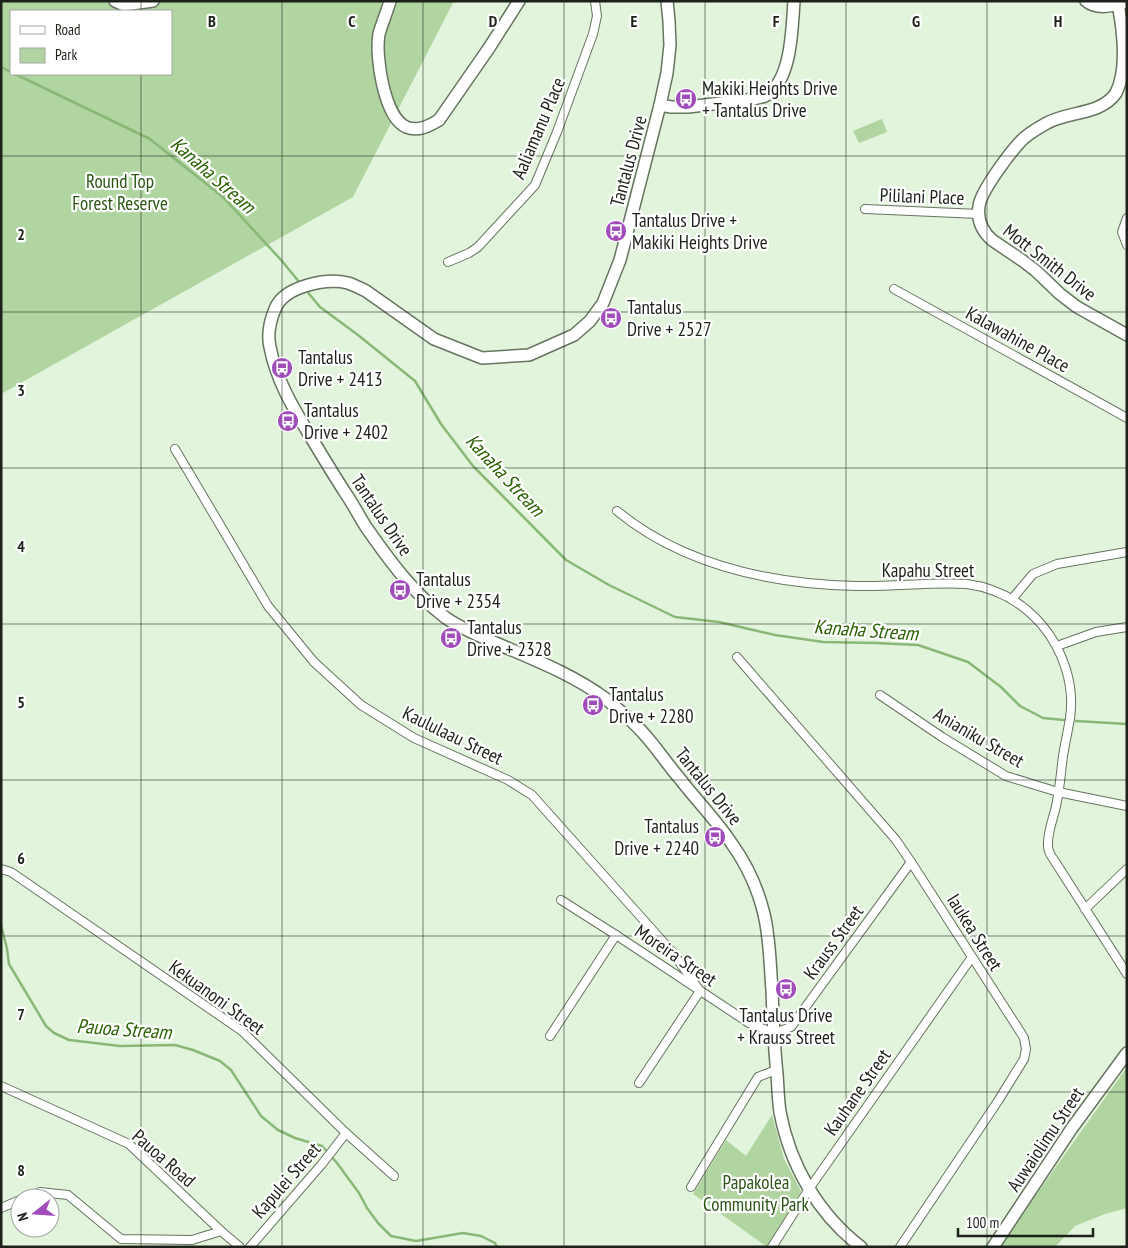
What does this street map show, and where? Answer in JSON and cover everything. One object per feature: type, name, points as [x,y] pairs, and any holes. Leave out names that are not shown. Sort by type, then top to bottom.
[{"type":"street","points":[[115,1],[124,5],[153,1]]},
{"type":"street","points":[[390,1],[379,35],[378,56],[383,90],[398,120],[407,127],[418,129],[438,120],[489,48],[519,1]]},
{"type":"street","name":"Aaliamanu Place","points":[[448,262],[478,247],[535,184],[557,132],[593,34],[597,16],[595,1]]},
{"type":"street","name":"Tantalus Drive","points":[[667,1],[670,44],[667,73],[620,260],[603,303],[590,320],[574,335],[529,355],[482,358],[434,339],[357,286],[329,281],[303,287],[284,296],[277,303],[269,325],[269,344],[277,373],[292,406],[338,483],[376,541],[392,564],[416,591],[446,618],[457,625],[577,680],[605,699],[644,734],[735,847],[755,886],[763,912],[769,953],[776,1070],[780,1109],[785,1132],[793,1157],[809,1188],[826,1213],[861,1247]]},
{"type":"street","points":[[660,104],[671,107],[688,107],[754,99],[771,92],[782,74],[790,50],[794,1]]},
{"type":"street","points":[[979,214],[980,202],[985,191],[1005,160],[1020,142],[1054,120],[1096,108],[1116,92],[1122,80],[1125,59],[1123,3],[1098,7],[1086,1]]},
{"type":"street","name":"Pililani Place","points":[[864,209],[979,214]]},
{"type":"street","name":"Mott Smith Drive","points":[[979,214],[981,226],[992,240],[1024,261],[1076,307],[1127,334]]},
{"type":"street","points":[[1127,218],[1122,232],[1127,245]]},
{"type":"street","name":"Kalawahine Place","points":[[894,289],[1127,418]]},
{"type":"street","name":"Kaululaau Street","points":[[175,449],[268,606],[314,662],[361,705],[414,738],[508,780],[532,795],[673,953],[700,990]]},
{"type":"street","name":"Kapahu Street","points":[[617,511],[635,525],[674,547],[728,569],[792,582],[856,586],[967,584],[987,588],[1012,598],[1024,608],[1048,632],[1062,658],[1070,686],[1071,708],[1048,848],[1127,974]]},
{"type":"street","points":[[1012,598],[1033,574],[1057,564],[1127,552]]},
{"type":"street","points":[[1056,646],[1096,632],[1127,628]]},
{"type":"street","name":"Iaukea Street","points":[[738,657],[890,833],[911,862],[1024,1038],[1026,1054],[1021,1064],[900,1247]]},
{"type":"street","name":"Anianiku Street","points":[[880,695],[942,737],[1006,776],[1058,792],[1127,806]]},
{"type":"street","name":"Krauss Street","points":[[774,1034],[791,1026],[911,862]]},
{"type":"street","name":"Kekuanoni Street","points":[[1,869],[11,872],[242,1031],[346,1134],[394,1176]]},
{"type":"street","points":[[1085,909],[1127,869]]},
{"type":"street","name":"Moreira Street","points":[[561,900],[749,1023],[774,1034]]},
{"type":"street","points":[[550,1036],[616,935]]},
{"type":"street","name":"Kauhane Street","points":[[772,1247],[809,1188],[972,957]]},
{"type":"street","points":[[639,1083],[700,990]]},
{"type":"street","name":"Auwaiolimu Street","points":[[993,1247],[1072,1128],[1127,1053]]},
{"type":"street","points":[[691,1186],[758,1077],[776,1070]]},
{"type":"street","name":"Pauoa Road","points":[[1,1086],[129,1144],[240,1247]]},
{"type":"street","name":"Kapulei Street","points":[[250,1247],[346,1134]]},
{"type":"street","points":[[60,1194],[68,1195],[120,1239],[192,1240],[221,1231]]},
{"type":"green space","name":"Round Top Forest Reserve","points":[[1,1],[454,1],[353,197],[1,394]]},
{"type":"green space","points":[[882,119],[887,132],[859,143],[853,131]]},
{"type":"green space","points":[[1127,1067],[1127,1208],[1105,1214],[1075,1226],[1055,1247],[999,1247]]},
{"type":"green space","name":"Papakolea Community Park","points":[[772,1115],[784,1159],[801,1191],[767,1247],[693,1194],[726,1140],[746,1156]]},
{"type":"waterway","name":"Kanaha Stream","points":[[1,67],[10,72]]},
{"type":"waterway","name":"Kanaha Stream","points":[[17,75],[150,139],[224,198],[300,283]]},
{"type":"waterway","name":"Kanaha Stream","points":[[305,289],[320,307],[415,381],[441,424],[473,466],[566,560],[609,585],[675,617],[719,622],[775,635],[823,642],[918,645],[968,662],[1001,687],[1020,706],[1043,718],[1064,720]]},
{"type":"waterway","name":"Kanaha Stream","points":[[1076,721],[1127,724]]},
{"type":"waterway","name":"Pauoa Stream","points":[[1,925],[9,964],[46,1026],[54,1033],[69,1040],[120,1046],[175,1045],[220,1061],[231,1070],[261,1116],[278,1130],[295,1138],[322,1146],[359,1193],[378,1223],[391,1236],[416,1241],[463,1233],[481,1236],[495,1243],[497,1247]]},
{"type":"place","name":"Makiki Heights Drive + Tantalus Drive","points":[[686,99]]},
{"type":"place","name":"Tantalus Drive + Makiki Heights Drive","points":[[616,231]]},
{"type":"place","name":"Tantalus Drive + 2527","points":[[611,318]]},
{"type":"place","name":"Tantalus Drive + 2413","points":[[282,368]]},
{"type":"place","name":"Tantalus Drive + 2402","points":[[288,421]]},
{"type":"place","name":"Tantalus Drive + 2354","points":[[400,590]]},
{"type":"place","name":"Tantalus Drive + 2328","points":[[451,638]]},
{"type":"place","name":"Tantalus Drive + 2280","points":[[593,705]]},
{"type":"place","name":"Tantalus Drive + 2240","points":[[715,837]]},
{"type":"place","name":"Tantalus Drive + Krauss Street","points":[[786,989]]}]
